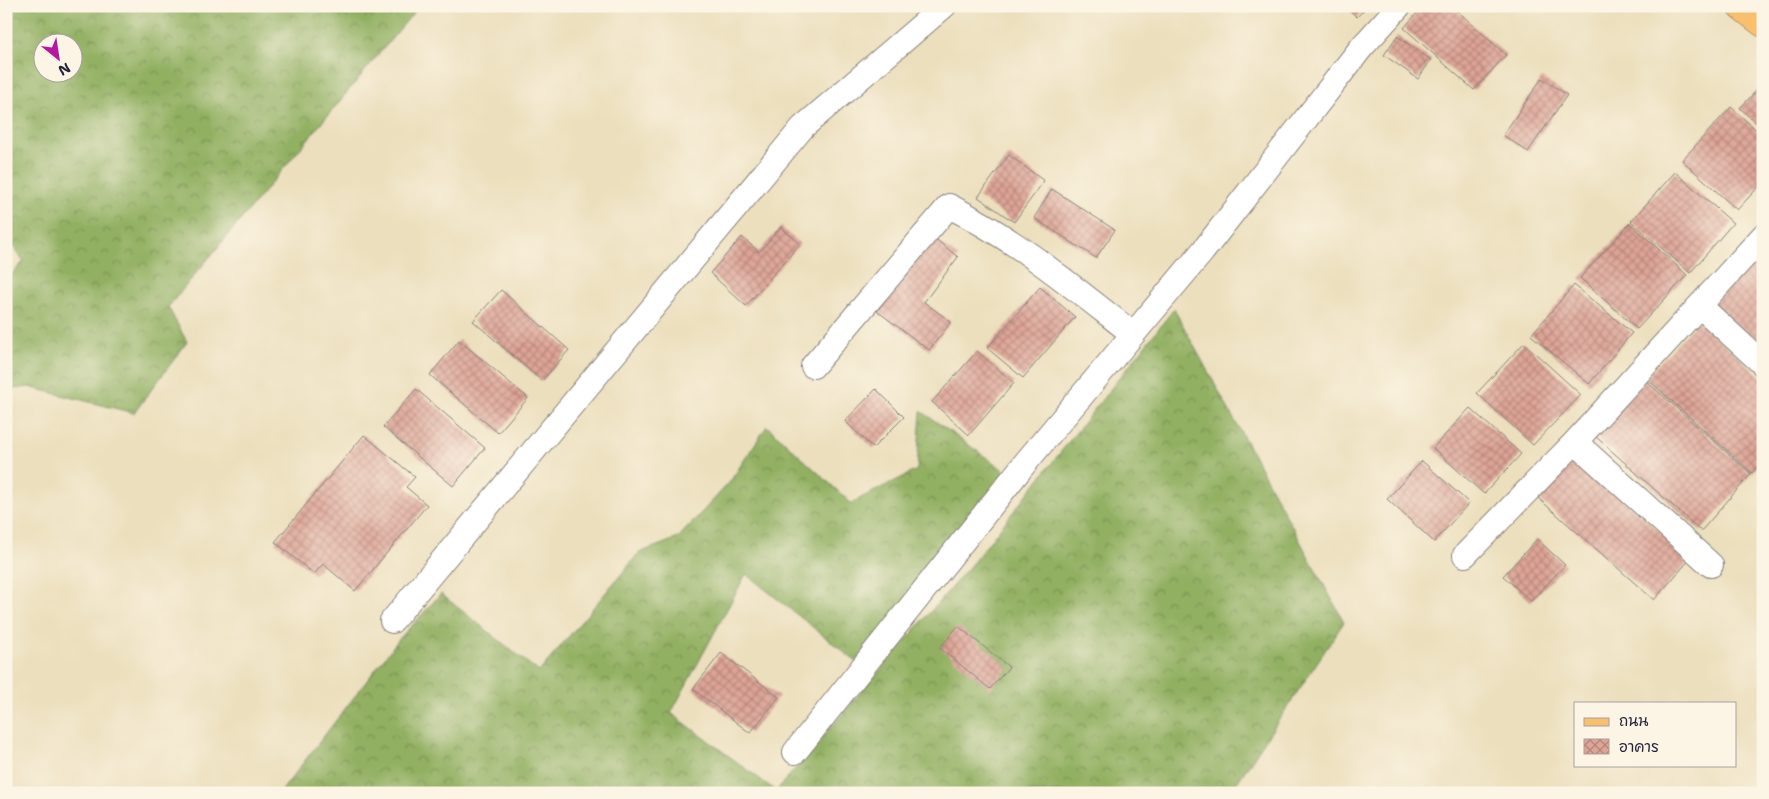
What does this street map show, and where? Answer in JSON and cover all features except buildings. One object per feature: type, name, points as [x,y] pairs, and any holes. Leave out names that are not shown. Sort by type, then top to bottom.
[{"type":"main road","points":[[1742,6],[1763,23]]},
{"type":"street","points":[[392,621],[803,127],[944,6]]},
{"type":"street","points":[[795,752],[1026,462],[1203,251],[1361,48],[1399,6]]},
{"type":"street","points":[[814,366],[949,206],[972,218],[1043,264],[1133,334]]},
{"type":"street","points":[[1465,556],[1575,442],[1763,236]]},
{"type":"street","points":[[1700,306],[1763,364]]},
{"type":"street","points":[[1575,442],[1711,565]]},
{"type":"green space","points":[[6,6],[419,6],[168,307],[187,342],[134,413],[29,387],[6,390],[6,281],[24,261],[6,238]]},
{"type":"green space","points":[[1174,309],[1344,622],[1230,793],[280,793],[399,639],[441,594],[539,672],[639,553],[678,538],[729,483],[767,426],[851,503],[917,470],[921,411],[1008,473],[859,664],[746,574],[671,713],[776,791],[975,560]]}]
